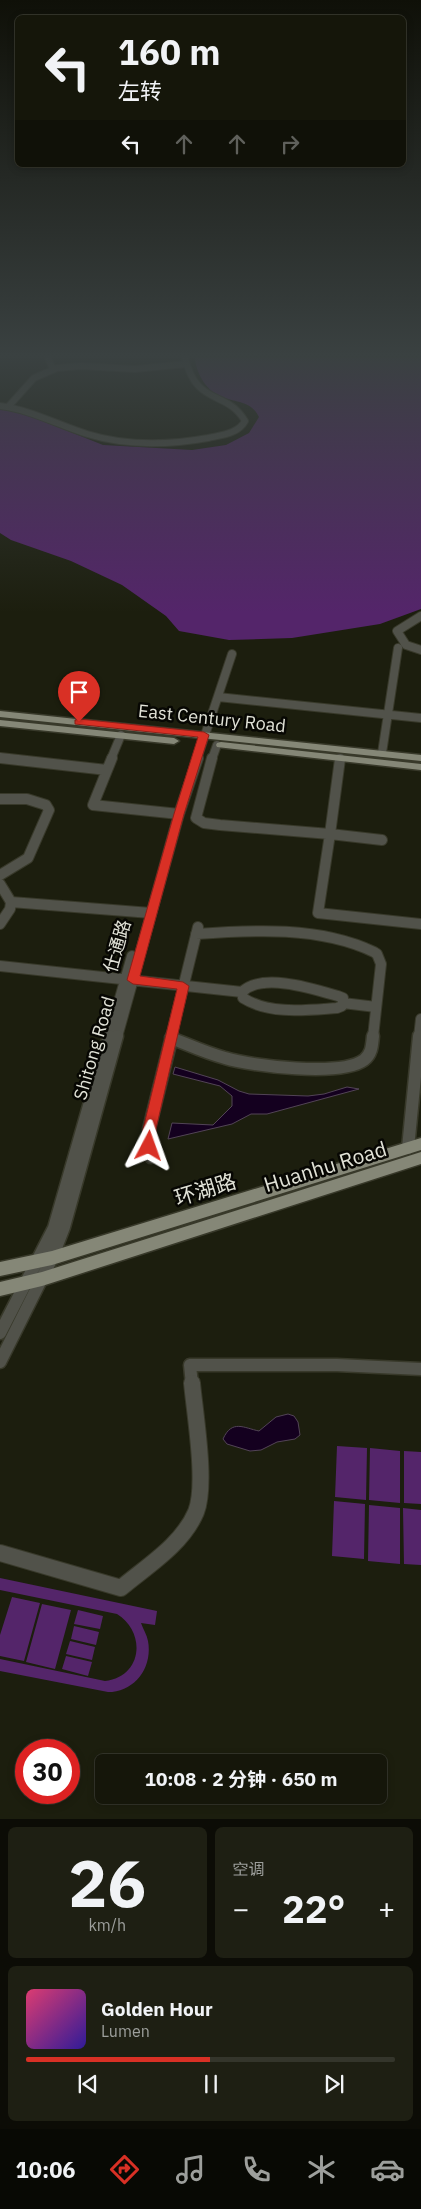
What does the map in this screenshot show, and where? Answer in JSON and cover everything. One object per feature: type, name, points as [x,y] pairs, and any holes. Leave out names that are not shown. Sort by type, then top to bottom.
[{"type":"main road","name":"East Century Road","points":[[0,714],[199,739],[217,745],[421,767]]},
{"type":"main road","name":"East Century Road","points":[[0,723],[121,735],[382,753],[421,758]]},
{"type":"main road","name":"环湖路","points":[[0,1269],[45,1259],[415,1146]]},
{"type":"main road","name":"Huanhu Road","points":[[34,1281],[421,1158]]},
{"type":"main road","points":[[0,1289],[34,1281]]},
{"type":"street","points":[[421,616],[397,631],[398,636],[408,647],[421,650]]},
{"type":"street","points":[[382,753],[398,648]]},
{"type":"street","name":"仕通路","points":[[0,1333],[34,1281],[45,1259],[129,979],[176,813],[199,739],[218,697],[232,654]]},
{"type":"street","points":[[218,697],[421,718]]},
{"type":"street","points":[[121,735],[93,805],[176,813]]},
{"type":"street","points":[[217,745],[207,771],[196,818],[204,823],[382,840]]},
{"type":"street","points":[[0,758],[107,770]]},
{"type":"street","points":[[340,759],[318,913],[421,924]]},
{"type":"street","points":[[0,799],[33,799],[46,805],[49,810],[28,858],[0,874]]},
{"type":"street","points":[[0,884],[11,902],[10,909],[0,924]]},
{"type":"street","points":[[11,902],[148,912]]},
{"type":"street","points":[[151,1156],[149,1129],[183,986],[197,931],[292,933],[330,939],[374,952],[378,955],[381,964],[370,1056],[362,1062],[343,1067],[290,1067],[246,1063],[214,1055],[171,1038]]},
{"type":"street","points":[[0,966],[242,992]]},
{"type":"street","points":[[344,1003],[343,998],[338,996],[284,984],[254,983],[245,986],[242,992],[243,998],[251,1003],[280,1008],[337,1008],[344,1003],[376,1007]]},
{"type":"street","points":[[415,1146],[421,1020]]},
{"type":"street","points":[[0,1362],[34,1281]]},
{"type":"street","points":[[0,1553],[121,1588],[171,1545],[195,1515],[200,1499],[201,1480],[190,1365],[337,1364],[421,1369]]},
{"type":"shaded area","points":[[0,443],[98,443],[103,445],[192,450],[230,443],[421,443],[421,609],[380,624],[292,638],[229,640],[179,631],[166,616],[122,585],[71,561],[11,540],[0,533]]},
{"type":"shaded area","points":[[175,1067],[218,1080],[249,1094],[308,1096],[324,1094],[347,1087],[359,1089],[267,1114],[251,1114],[232,1124],[168,1139],[172,1123],[213,1125],[232,1106],[232,1096],[220,1086],[173,1074]]},
{"type":"shaded area","points":[[288,1414],[294,1416],[298,1422],[300,1435],[295,1439],[277,1442],[261,1450],[250,1451],[227,1444],[223,1439],[230,1429],[234,1427],[239,1426],[259,1431],[276,1417]]},
{"type":"shaded area","points":[[337,1446],[367,1448],[366,1500],[335,1497]]},
{"type":"shaded area","points":[[370,1448],[400,1451],[400,1503],[369,1500]]},
{"type":"shaded area","points":[[404,1451],[421,1452],[421,1504],[404,1503]]},
{"type":"shaded area","points":[[334,1501],[365,1504],[364,1559],[332,1556]]},
{"type":"shaded area","points":[[369,1505],[400,1508],[400,1564],[368,1561]]},
{"type":"shaded area","points":[[403,1508],[421,1510],[421,1565],[404,1564]]},
{"type":"shaded area","points":[[0,1578],[157,1611],[155,1625],[141,1623],[149,1651],[148,1660],[140,1677],[126,1688],[108,1692],[0,1671],[0,1659],[105,1681],[117,1678],[127,1672],[133,1663],[136,1653],[136,1642],[127,1622],[117,1614],[0,1590]]},
{"type":"shaded area","points":[[12,1597],[40,1603],[24,1661],[0,1656],[0,1635]]},
{"type":"shaded area","points":[[42,1604],[71,1610],[55,1669],[26,1662]]},
{"type":"shaded area","points":[[78,1610],[103,1616],[100,1629],[74,1624]]},
{"type":"shaded area","points":[[74,1626],[99,1632],[96,1645],[71,1639]]},
{"type":"shaded area","points":[[70,1641],[95,1647],[92,1660],[66,1654]]},
{"type":"shaded area","points":[[66,1656],[92,1662],[88,1676],[62,1669]]},
{"type":"route","points":[[79,722],[204,735],[179,814],[133,980],[183,986],[149,1129],[149,1146]]}]
